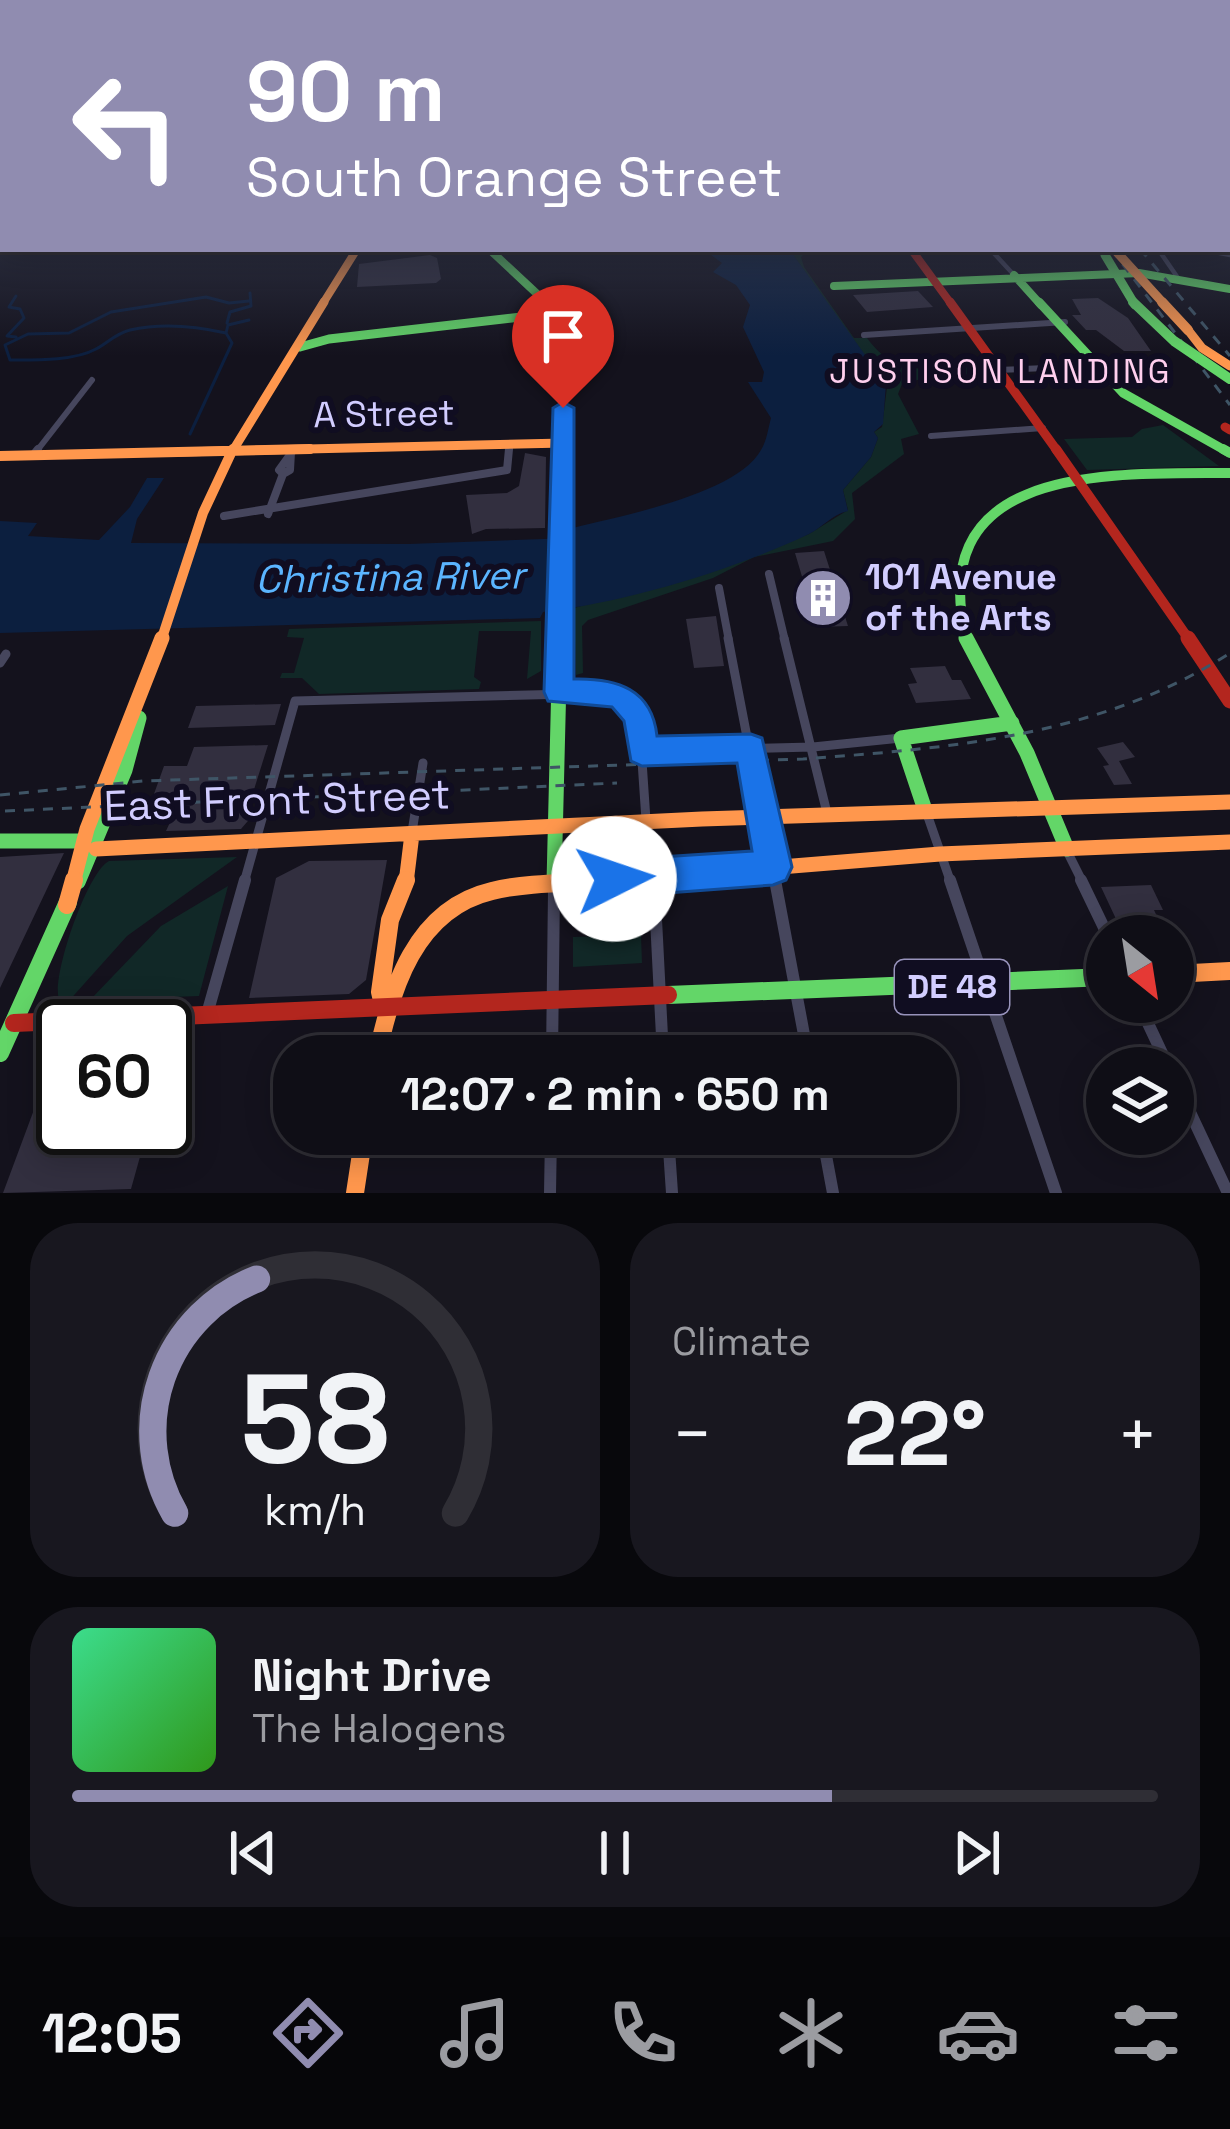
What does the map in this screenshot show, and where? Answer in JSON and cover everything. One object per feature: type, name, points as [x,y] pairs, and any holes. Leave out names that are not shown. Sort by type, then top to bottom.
[{"type":"main road","points":[[0,1053],[7,1023],[67,905],[90,845],[211,497],[355,252]]},
{"type":"main road","points":[[492,252],[536,288],[555,313],[563,345],[554,883]]},
{"type":"main road","points":[[913,252],[996,370],[1082,478],[1230,701]]},
{"type":"main road","points":[[1107,252],[1121,273]]},
{"type":"main road","points":[[1107,252],[1155,318],[1230,370]]},
{"type":"main road","points":[[1107,252],[1230,370]]},
{"type":"main road","points":[[834,286],[1121,273],[1178,278],[1230,290]]},
{"type":"main road","points":[[1014,275],[1123,394],[1230,453]]},
{"type":"main road","points":[[300,346],[555,313]]},
{"type":"main road","points":[[1176,424],[1230,469]]},
{"type":"main road","name":"A Street","points":[[0,455],[564,443]]},
{"type":"main road","points":[[1067,849],[1012,724],[961,626],[956,592],[961,556],[977,524],[1003,502],[1038,487],[1082,478],[1230,469]]},
{"type":"main road","points":[[925,810],[901,738],[1012,724]]},
{"type":"main road","name":"East Front Street","points":[[0,841],[90,845],[258,842],[764,816],[1230,802]]},
{"type":"main road","points":[[384,1010],[380,992],[390,920],[405,892],[412,834]]},
{"type":"main road","points":[[380,1035],[397,970],[411,945],[447,909],[491,891],[940,854],[1230,842]]},
{"type":"main road","points":[[1194,973],[1230,971]]},
{"type":"main road","name":"DE 48","points":[[7,1023],[1086,978]]},
{"type":"main road","points":[[356,1193],[361,1155]]},
{"type":"street","points":[[993,252],[1014,275]]},
{"type":"street","points":[[1160,252],[1178,278]]},
{"type":"street","points":[[864,335],[1060,322]]},
{"type":"street","points":[[996,370],[1096,366]]},
{"type":"street","points":[[33,455],[92,380]]},
{"type":"street","points":[[931,436],[1043,428]]},
{"type":"street","points":[[224,516],[314,508],[427,476],[507,470],[508,444]]},
{"type":"street","points":[[268,514],[296,449]]},
{"type":"street","points":[[770,574],[828,814]]},
{"type":"street","points":[[719,588],[804,1035]]},
{"type":"street","points":[[206,1016],[296,701],[598,691],[622,697],[639,717],[646,822]]},
{"type":"street","points":[[642,751],[813,747],[901,738]]},
{"type":"street","points":[[412,834],[423,763]]},
{"type":"street","points":[[925,810],[1056,1193]]},
{"type":"street","points":[[1067,849],[1098,915]]},
{"type":"street","points":[[654,876],[662,1035]]},
{"type":"street","points":[[552,1035],[554,883]]},
{"type":"street","points":[[554,905],[645,903],[658,955]]},
{"type":"street","points":[[1194,1121],[1228,1193]]},
{"type":"street","points":[[550,1193],[551,1155]]},
{"type":"street","points":[[669,1155],[672,1193]]},
{"type":"street","points":[[826,1155],[833,1193]]},
{"type":"green space","points":[[791,252],[806,252],[801,257],[804,267],[854,338],[867,338],[902,365],[927,369],[973,366],[979,374],[902,384],[898,394],[919,434],[901,439],[904,454],[852,493],[855,519],[833,541],[754,557],[713,578],[588,620],[582,626],[583,673],[576,675],[574,608],[733,563],[809,534],[848,510],[843,490],[871,457],[878,438],[874,432],[882,427],[887,387]]},
{"type":"green space","points":[[1163,425],[1219,466],[1087,470],[1064,439],[1132,437],[1142,429]]},
{"type":"green space","points":[[541,621],[541,671],[527,679],[531,631],[479,631],[474,677],[481,682],[479,689],[319,694],[302,678],[280,678],[282,673],[294,673],[304,638],[287,637],[289,629]]},
{"type":"green space","points":[[237,857],[127,936],[71,999],[59,999],[60,970],[73,926],[91,884],[109,861]]},
{"type":"green space","points":[[228,886],[199,996],[91,999],[161,926]]},
{"type":"green space","points":[[641,935],[642,963],[573,967],[573,937]]},
{"type":"water","name":"Christina River","points":[[707,252],[792,252],[886,384],[883,424],[874,432],[878,438],[871,457],[843,490],[848,511],[809,534],[679,583],[543,612],[540,618],[0,633],[0,521],[37,523],[28,536],[99,540],[130,507],[147,478],[164,478],[137,519],[131,543],[409,544],[571,538],[573,528],[676,501],[728,479],[761,450],[771,418],[748,382],[762,382],[764,372],[743,327],[750,305],[736,285],[713,272],[722,263]]},
{"type":"building","points":[[437,258],[441,279],[436,283],[357,287],[359,264]]},
{"type":"building","points":[[918,291],[933,307],[867,312],[853,295]]},
{"type":"building","points":[[1098,298],[1128,318],[1151,351],[1124,351],[1096,330],[1086,330],[1072,315],[1081,315],[1072,299]]},
{"type":"building","points":[[525,453],[546,457],[545,528],[486,529],[472,534],[466,495],[507,493],[519,486]]},
{"type":"building","name":"101 Avenue of the Arts","points":[[824,551],[848,626],[817,627],[795,553]]},
{"type":"building","points":[[716,616],[724,666],[694,668],[686,619]]},
{"type":"building","points":[[945,666],[952,680],[961,680],[971,699],[916,703],[908,684],[917,683],[910,668]]},
{"type":"building","points":[[281,704],[275,725],[188,728],[196,706]]},
{"type":"building","points":[[1123,742],[1135,757],[1119,761],[1132,784],[1114,785],[1103,766],[1109,765],[1097,748]]},
{"type":"building","points":[[268,745],[246,815],[253,815],[241,829],[166,831],[172,818],[145,819],[164,766],[187,766],[194,747]]},
{"type":"building","points":[[64,853],[0,988],[0,857]]},
{"type":"building","points":[[387,860],[366,980],[349,994],[249,998],[276,878],[309,861]]},
{"type":"building","points":[[1151,885],[1163,910],[1154,910],[1156,915],[1114,915],[1101,887]]},
{"type":"building","points":[[35,1107],[36,1155],[140,1155],[131,1189],[3,1193]]},
{"type":"waterway","points":[[227,323],[230,312],[251,306],[250,293]]},
{"type":"waterway","points":[[16,296],[9,307],[20,309],[24,318],[7,336],[16,337]]},
{"type":"waterway","points":[[226,333],[178,326],[130,330],[87,353],[54,359],[10,360],[5,345],[28,334],[69,333],[111,312],[206,297],[229,303],[249,301]]},
{"type":"waterway","points":[[226,333],[228,325],[249,320]]},
{"type":"waterway","points":[[190,434],[232,343],[226,333]]},
{"type":"railway","points":[[1113,252],[1230,405]]},
{"type":"railway","points":[[1143,252],[1230,356]]},
{"type":"railway","points":[[0,795],[143,781],[803,759],[970,743],[1078,720],[1130,703],[1230,653]]},
{"type":"railway","points":[[5,811],[617,783]]},
{"type":"traffic: fast","points":[[492,252],[546,298],[561,332],[564,443],[554,883]]},
{"type":"traffic: fast","points":[[1105,255],[1141,312],[1230,379]]},
{"type":"traffic: fast","points":[[834,286],[1139,273],[1230,289]]},
{"type":"traffic: fast","points":[[1014,275],[1123,393],[1230,453]]},
{"type":"traffic: fast","points":[[300,347],[329,339],[555,313]]},
{"type":"traffic: fast","points":[[1067,849],[1027,753],[967,642],[959,588],[972,541],[1005,504],[1056,482],[1121,473],[1230,473]]},
{"type":"traffic: fast","points":[[78,882],[125,770],[139,718]]},
{"type":"traffic: fast","points":[[925,810],[901,738],[1012,723]]},
{"type":"traffic: fast","points":[[0,841],[84,841],[90,845]]},
{"type":"traffic: fast","points":[[0,1053],[68,902]]},
{"type":"traffic: fast","points":[[668,995],[1086,978]]},
{"type":"traffic: slow","points":[[67,905],[87,829],[147,684],[203,513],[234,447],[355,252]]},
{"type":"traffic: slow","points":[[1117,252],[1188,330]]},
{"type":"traffic: slow","points":[[1188,330],[1202,348],[1230,366]]},
{"type":"traffic: slow","points":[[0,456],[564,443]]},
{"type":"traffic: slow","points":[[96,849],[702,819],[1230,802]]},
{"type":"traffic: slow","points":[[384,1009],[380,992],[390,920],[405,892],[412,834]]},
{"type":"traffic: slow","points":[[382,1035],[398,977],[423,935],[463,903],[491,891],[940,854],[1230,842]]},
{"type":"traffic: slow","points":[[1194,973],[1230,971]]},
{"type":"traffic: slow","points":[[355,1193],[361,1155]]},
{"type":"traffic: jam","points":[[913,252],[1230,701]]},
{"type":"traffic: jam","points":[[1225,427],[1230,430]]},
{"type":"traffic: jam","points":[[14,1023],[668,995]]},
{"type":"place","name":"101 Avenue of the Arts","points":[[823,598]]},
{"type":"district","name":"JUSTISON LANDING","points":[[1001,372]]},
{"type":"route","points":[[563,408],[559,692],[598,691],[622,697],[639,717],[642,751],[751,748],[773,867],[614,879]]}]
